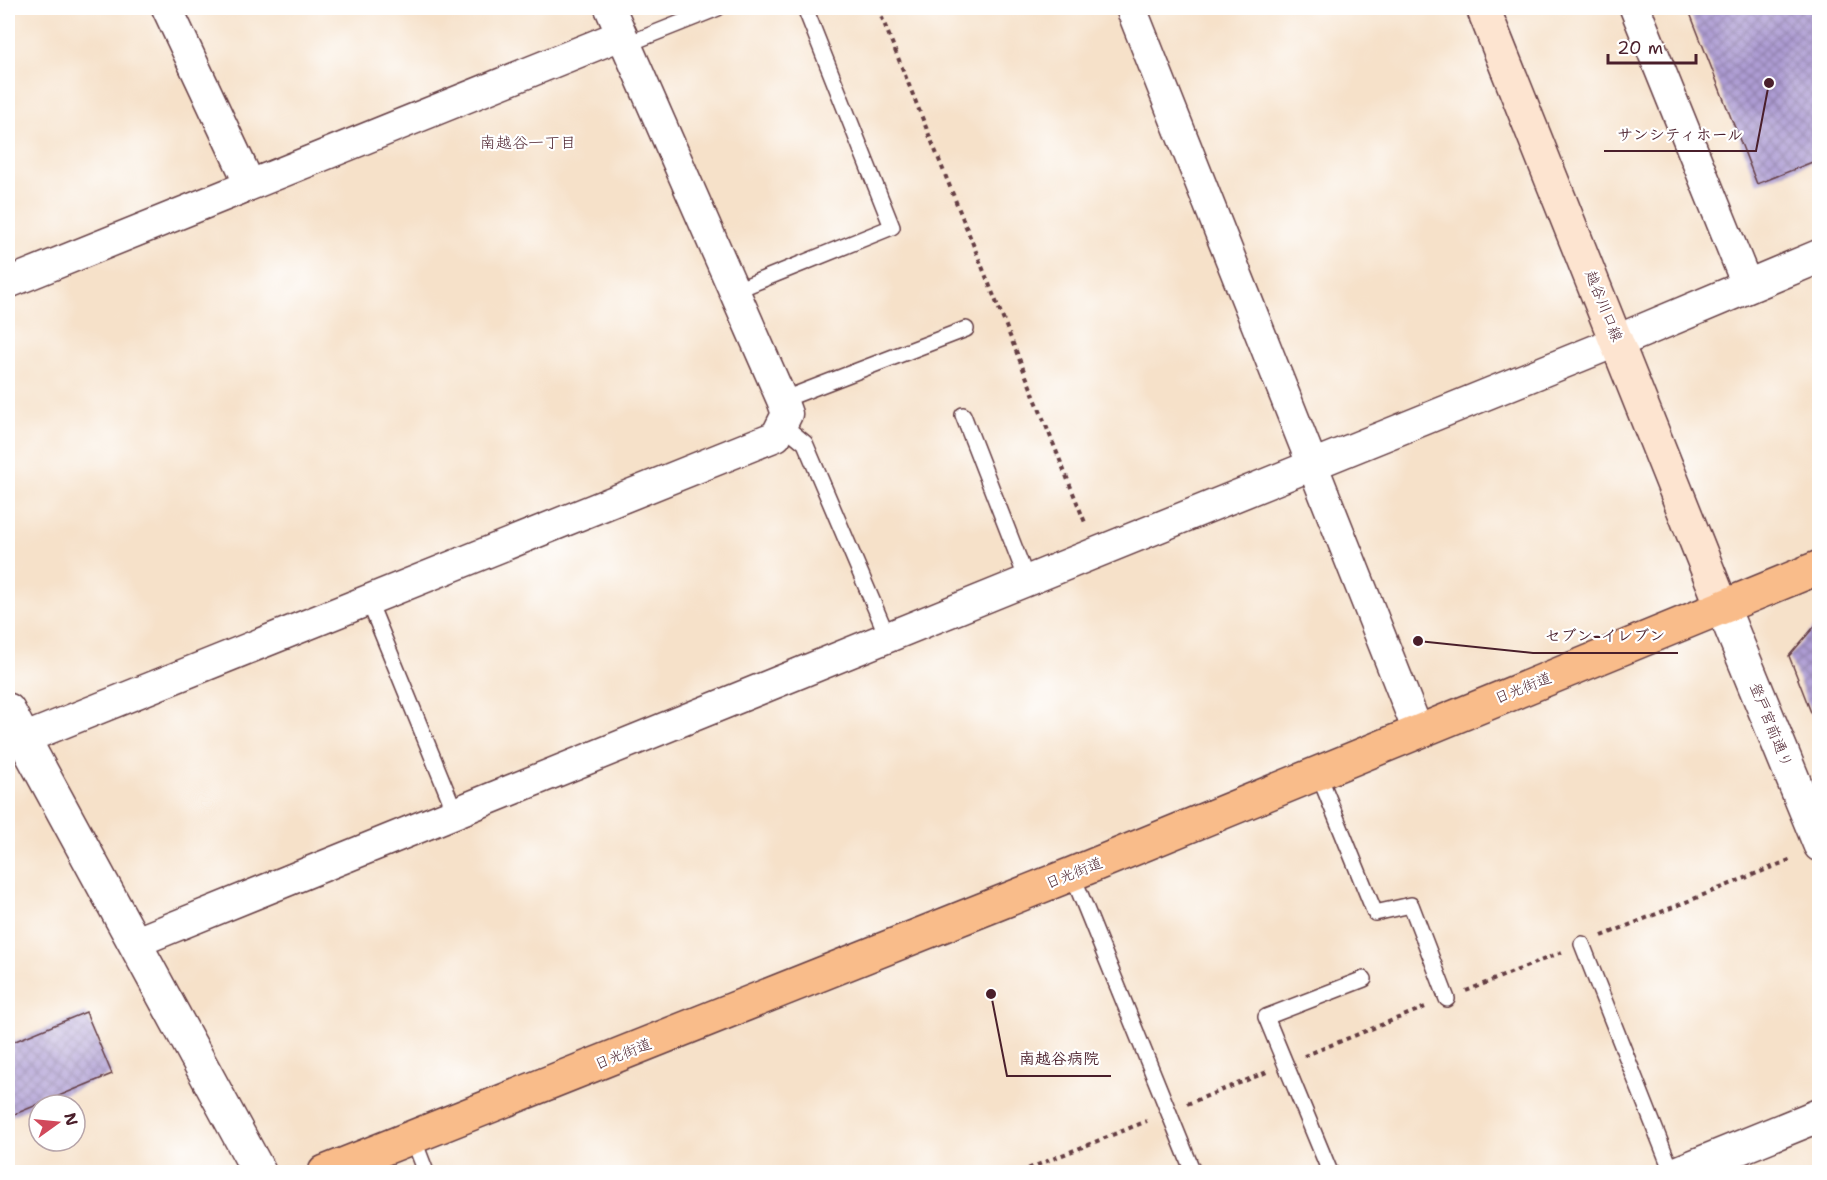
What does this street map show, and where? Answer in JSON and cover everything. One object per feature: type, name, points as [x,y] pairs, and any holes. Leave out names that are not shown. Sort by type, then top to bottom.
[{"type":"main road","name":"越谷川口線","points":[[1483,8],[1722,606]]},
{"type":"main road","name":"日光街道","points":[[326,1173],[1072,874],[1820,567]]},
{"type":"street","points":[[167,8],[250,185]]},
{"type":"street","points":[[23,739],[776,436],[782,412],[734,291],[610,8]]},
{"type":"street","points":[[1131,8],[1418,731]]},
{"type":"street","points":[[1635,8],[1747,285]]},
{"type":"street","points":[[8,283],[250,185],[623,40]]},
{"type":"street","points":[[134,943],[1618,341],[1820,256]]},
{"type":"street","name":"登戸宮前通り","points":[[1722,606],[1809,851]]},
{"type":"street","points":[[8,710],[259,1173]]},
{"type":"street","points":[[1684,1171],[1820,1115]]},
{"type":"lane","points":[[623,40],[718,8]]},
{"type":"lane","points":[[734,291],[892,227],[805,8]]},
{"type":"lane","points":[[888,638],[805,443],[782,412],[966,329]]},
{"type":"lane","points":[[963,415],[1026,580]]},
{"type":"lane","points":[[368,599],[456,812]]},
{"type":"lane","points":[[1318,773],[1375,913],[1411,905],[1447,999]]},
{"type":"lane","points":[[1072,874],[1193,1173]]},
{"type":"lane","points":[[1582,944],[1684,1171]]},
{"type":"lane","points":[[1330,1173],[1266,1017],[1364,979]]},
{"type":"lane","points":[[413,1138],[426,1173]]},
{"type":"path","points":[[878,8],[1097,553]]},
{"type":"path","points":[[1020,1173],[1809,851]]},
{"type":"building","points":[[1688,8],[1820,8],[1820,159],[1757,184]]},
{"type":"building","points":[[1820,620],[1820,733],[1819,733],[1789,656]]},
{"type":"building","points":[[86,1012],[112,1074],[66,1093],[27,1093],[27,1109],[8,1117],[8,1044]]},
{"type":"place","name":"サンシティホール","points":[[1769,83]]},
{"type":"place","name":"セブン-イレブン","points":[[1418,641]]},
{"type":"place","name":"南越谷病院","points":[[991,994]]},
{"type":"district","name":"南越谷一丁目","points":[[528,142]]}]
